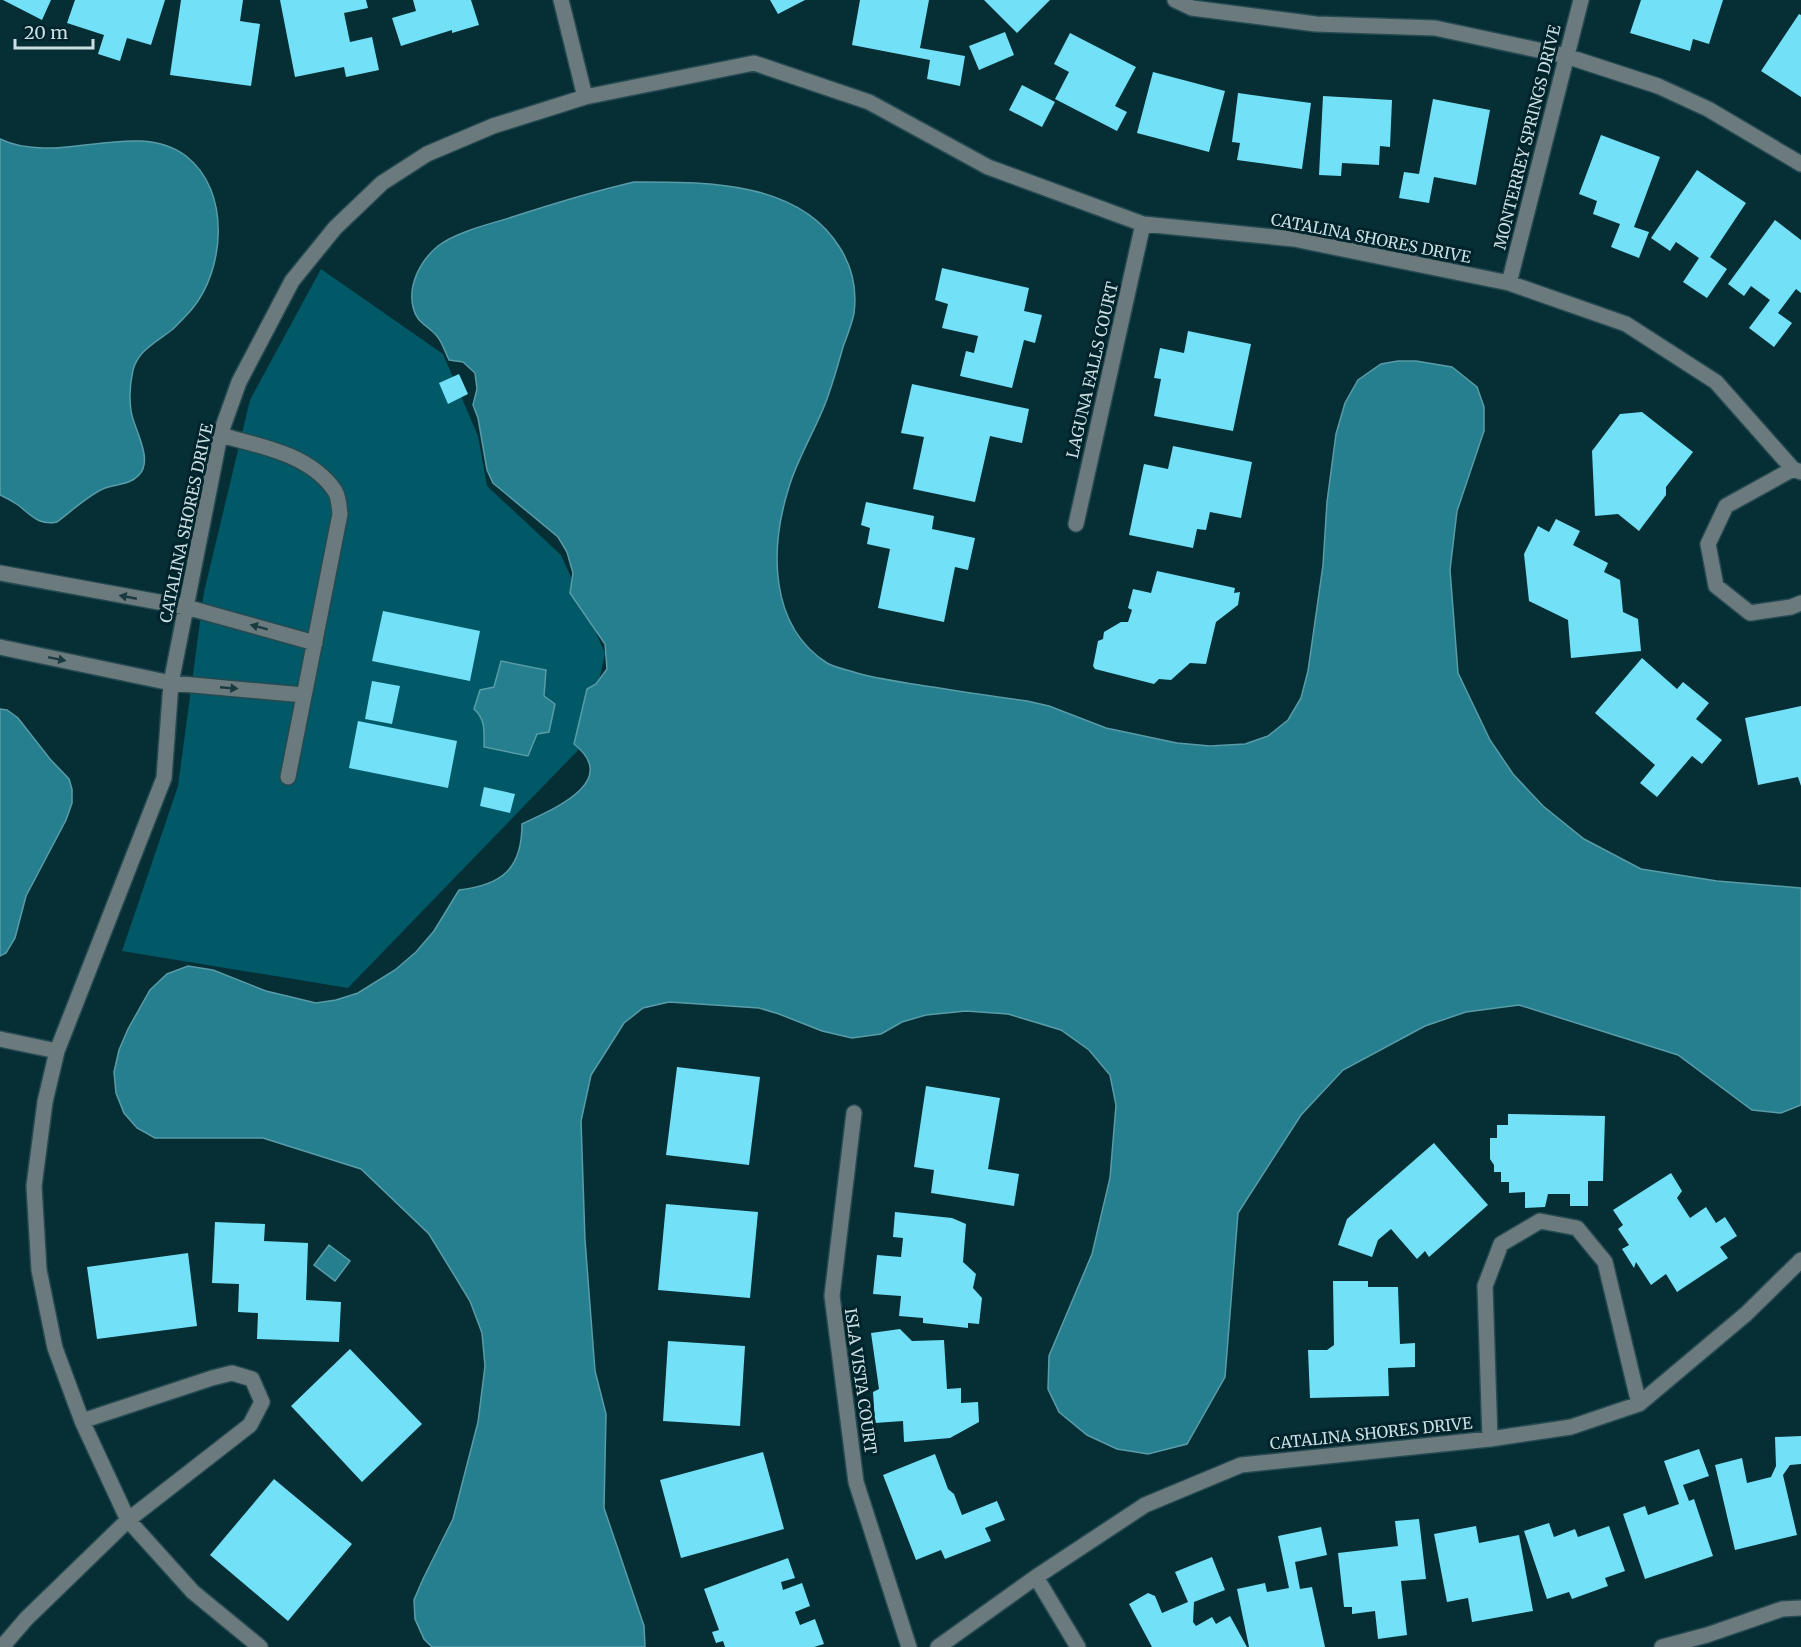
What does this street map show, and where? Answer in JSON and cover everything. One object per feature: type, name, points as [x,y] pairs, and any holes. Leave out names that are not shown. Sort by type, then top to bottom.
[{"type":"street","points":[[561,0],[585,97]]},
{"type":"street","points":[[1175,0],[1192,8],[1316,24],[1435,28],[1566,57],[1668,90],[1708,109],[1801,164]]},
{"type":"street","name":"MONTERREY SPRINGS DRIVE","points":[[1509,283],[1581,0]]},
{"type":"street","name":"CATALINA SHORES DRIVE","points":[[260,1647],[193,1592],[128,1520],[82,1421],[55,1348],[39,1269],[34,1186],[45,1102],[57,1051],[164,778],[171,683],[220,435],[239,381],[292,281],[335,228],[382,183],[427,154],[493,126],[585,97],[754,63],[869,102],[988,167],[1143,224],[1294,239],[1509,283],[1626,324],[1716,382],[1797,471]]},
{"type":"street","name":"LAGUNA FALLS COURT","points":[[1076,524],[1143,224]]},
{"type":"street","points":[[220,435],[282,453],[303,462],[322,476],[336,493],[340,514],[288,777]]},
{"type":"street","points":[[1797,471],[1726,506],[1708,544],[1716,586],[1750,614],[1791,607],[1801,603]]},
{"type":"street","points":[[0,573],[186,608],[315,642]]},
{"type":"street","points":[[0,647],[171,683],[304,696]]},
{"type":"street","points":[[0,1040],[57,1051]]},
{"type":"street","name":"ISLA VISTA COURT","points":[[854,1113],[832,1296],[856,1482],[909,1647]]},
{"type":"street","points":[[1490,1439],[1485,1286],[1501,1244],[1540,1221],[1577,1228],[1605,1262],[1639,1404]]},
{"type":"street","name":"CATALINA SHORES DRIVE","points":[[938,1647],[1036,1577],[1145,1505],[1241,1465],[1490,1439],[1571,1427],[1639,1404],[1746,1314],[1801,1260]]},
{"type":"street","points":[[2,1647],[26,1619],[128,1520],[250,1425],[262,1402],[252,1379],[232,1373],[82,1421]]},
{"type":"street","points":[[1036,1577],[1078,1647]]},
{"type":"street","points":[[1662,1647],[1707,1635],[1782,1609],[1801,1608]]},
{"type":"shaded area","points":[[0,139],[23,146],[46,148],[120,141],[144,141],[166,146],[186,156],[201,171],[211,189],[216,209],[218,231],[216,252],[203,292],[192,309],[173,329],[144,351],[133,370],[130,406],[144,453],[143,468],[139,475],[131,481],[105,488],[80,503],[57,522],[51,523],[40,521],[0,495]]},
{"type":"shaded area","points":[[634,182],[719,185],[775,197],[800,209],[822,226],[844,255],[854,287],[854,313],[827,399],[789,487],[779,534],[777,559],[784,606],[794,628],[808,647],[831,665],[876,678],[1027,701],[1049,706],[1106,728],[1177,743],[1210,746],[1245,744],[1268,736],[1288,720],[1301,698],[1308,671],[1323,565],[1327,502],[1336,434],[1345,403],[1358,380],[1381,364],[1416,361],[1452,367],[1477,387],[1484,407],[1484,431],[1457,511],[1450,570],[1458,673],[1490,740],[1513,774],[1543,806],[1584,839],[1641,869],[1717,881],[1801,888],[1801,1105],[1781,1113],[1752,1110],[1678,1055],[1519,1005],[1466,1012],[1425,1026],[1343,1070],[1301,1115],[1238,1213],[1225,1377],[1187,1444],[1148,1454],[1117,1449],[1087,1435],[1059,1412],[1048,1389],[1049,1356],[1092,1254],[1110,1178],[1116,1105],[1110,1075],[1089,1050],[1061,1030],[1008,1014],[966,1011],[926,1015],[902,1022],[881,1034],[852,1038],[822,1031],[759,1008],[669,1002],[643,1008],[624,1023],[591,1075],[581,1121],[585,1240],[595,1371],[606,1414],[604,1508],[644,1626],[645,1647],[432,1647],[424,1639],[415,1619],[414,1600],[453,1519],[478,1422],[485,1366],[482,1333],[470,1301],[429,1234],[361,1169],[263,1138],[155,1138],[137,1128],[124,1113],[116,1093],[114,1072],[119,1050],[128,1029],[150,990],[167,974],[188,966],[213,970],[266,991],[316,1003],[358,993],[395,970],[416,952],[434,931],[459,890],[487,884],[507,872],[518,853],[522,824],[564,803],[586,782],[590,771],[587,758],[574,744],[587,689],[596,684],[607,669],[605,644],[570,593],[573,573],[567,552],[558,537],[493,483],[487,470],[478,418],[473,405],[477,389],[475,373],[463,362],[449,360],[438,337],[422,323],[414,312],[412,290],[421,266],[432,252],[461,233]]},
{"type":"shaded area","points":[[321,269],[443,354],[478,436],[487,486],[561,555],[605,653],[586,742],[348,988],[122,951],[178,786],[204,592],[250,400]]},
{"type":"shaded area","points":[[501,661],[546,670],[544,696],[555,704],[549,732],[537,734],[528,756],[484,747],[482,722],[474,709],[480,690],[494,687]]},
{"type":"shaded area","points":[[0,709],[7,710],[18,718],[69,779],[72,803],[66,820],[26,896],[15,938],[6,953],[0,956]]},
{"type":"shaded area","points":[[329,1245],[350,1261],[335,1281],[314,1265]]},
{"type":"building","points":[[3,0],[51,0],[42,20]]},
{"type":"building","points":[[75,0],[165,0],[151,45],[127,38],[120,61],[98,54],[104,35],[67,23]]},
{"type":"building","points":[[181,0],[243,0],[240,21],[260,24],[251,86],[170,75]]},
{"type":"building","points":[[280,0],[366,0],[368,8],[344,13],[350,42],[372,37],[379,70],[346,77],[344,67],[295,77]]},
{"type":"building","points":[[413,0],[471,0],[479,25],[452,33],[452,30],[401,46],[392,18],[416,11]]},
{"type":"building","points":[[770,0],[805,0],[778,14]]},
{"type":"building","points":[[860,0],[929,0],[920,48],[965,56],[960,86],[927,79],[930,60],[852,45]]},
{"type":"building","points":[[984,0],[1050,0],[1017,33]]},
{"type":"building","points":[[1641,0],[1723,0],[1709,44],[1693,39],[1690,51],[1630,33]]},
{"type":"building","points":[[1799,14],[1801,15],[1801,97],[1761,71]]},
{"type":"building","points":[[1005,32],[1014,55],[979,70],[969,46]]},
{"type":"building","points":[[1070,33],[1136,67],[1115,106],[1127,112],[1117,131],[1055,99],[1069,72],[1054,64]]},
{"type":"building","points":[[1153,72],[1225,91],[1209,152],[1137,133]]},
{"type":"building","points":[[1022,85],[1055,102],[1042,127],[1009,110]]},
{"type":"building","points":[[1238,93],[1311,103],[1302,169],[1237,160],[1240,143],[1232,142]]},
{"type":"building","points":[[1323,96],[1392,100],[1390,147],[1380,146],[1379,165],[1342,163],[1341,176],[1319,175]]},
{"type":"building","points":[[1433,99],[1490,110],[1476,185],[1434,177],[1429,203],[1399,198],[1404,172],[1419,174]]},
{"type":"building","points":[[1601,135],[1660,157],[1634,227],[1649,232],[1639,258],[1611,247],[1620,224],[1593,214],[1597,201],[1579,194]]},
{"type":"building","points":[[1697,170],[1746,203],[1710,257],[1727,269],[1707,298],[1683,282],[1699,258],[1676,242],[1670,251],[1651,238]]},
{"type":"building","points":[[1775,220],[1801,240],[1801,293],[1796,289],[1778,313],[1792,323],[1774,347],[1749,328],[1770,300],[1751,286],[1744,296],[1728,284]]},
{"type":"building","points":[[942,268],[1029,288],[1024,311],[1042,315],[1035,343],[1024,340],[1012,388],[960,376],[966,351],[974,353],[978,336],[942,328],[948,304],[935,300]]},
{"type":"building","points":[[1188,331],[1251,344],[1233,431],[1154,416],[1161,379],[1154,378],[1160,348],[1184,353]]},
{"type":"building","points":[[459,374],[468,394],[448,404],[439,383]]},
{"type":"building","points":[[912,384],[1029,409],[1022,443],[990,436],[975,502],[913,489],[924,437],[901,433]]},
{"type":"building","points":[[1642,412],[1693,452],[1666,487],[1666,495],[1639,531],[1618,514],[1595,516],[1592,451],[1620,414]]},
{"type":"building","points":[[1173,446],[1252,462],[1241,518],[1210,512],[1206,530],[1197,529],[1193,548],[1129,535],[1144,464],[1168,469]]},
{"type":"building","points":[[866,502],[934,516],[932,529],[975,538],[968,570],[955,567],[944,622],[878,608],[890,549],[867,544],[870,528],[861,525]]},
{"type":"building","points":[[1556,519],[1580,531],[1573,545],[1608,563],[1604,572],[1620,580],[1623,612],[1638,619],[1641,651],[1571,658],[1568,620],[1529,601],[1524,554],[1538,526],[1549,532]]},
{"type":"building","points":[[1157,571],[1235,588],[1234,593],[1240,592],[1238,605],[1216,622],[1206,664],[1190,663],[1171,680],[1159,679],[1154,684],[1095,669],[1093,666],[1098,641],[1103,639],[1104,632],[1121,622],[1128,622],[1132,610],[1128,608],[1133,589],[1151,593]]},
{"type":"building","points":[[383,611],[480,631],[470,681],[372,661]]},
{"type":"building","points":[[1642,658],[1677,689],[1683,682],[1709,703],[1696,719],[1722,740],[1702,764],[1692,756],[1657,797],[1640,783],[1655,765],[1595,713]]},
{"type":"building","points":[[372,681],[400,686],[392,724],[365,719]]},
{"type":"building","points":[[1801,706],[1801,786],[1798,777],[1758,785],[1745,718]]},
{"type":"building","points":[[358,721],[457,741],[448,788],[349,768]]},
{"type":"building","points":[[484,787],[515,794],[510,813],[480,806]]},
{"type":"building","points":[[677,1067],[760,1077],[749,1165],[666,1155]]},
{"type":"building","points":[[926,1086],[1000,1098],[988,1169],[1019,1174],[1014,1206],[931,1193],[934,1170],[914,1167]]},
{"type":"building","points":[[1508,1114],[1605,1116],[1603,1181],[1588,1181],[1588,1206],[1570,1206],[1570,1194],[1548,1194],[1545,1207],[1525,1208],[1525,1192],[1509,1193],[1509,1182],[1501,1182],[1501,1172],[1494,1172],[1494,1165],[1490,1159],[1490,1138],[1497,1138],[1497,1125],[1508,1125]]},
{"type":"building","points":[[1434,1143],[1488,1205],[1429,1257],[1425,1251],[1417,1259],[1391,1229],[1378,1240],[1372,1257],[1338,1245],[1347,1219]]},
{"type":"building","points":[[1671,1173],[1682,1191],[1677,1198],[1690,1218],[1706,1207],[1716,1223],[1725,1217],[1737,1236],[1720,1247],[1728,1258],[1677,1292],[1666,1274],[1651,1285],[1636,1262],[1634,1268],[1622,1249],[1629,1245],[1618,1229],[1623,1225],[1613,1210]]},
{"type":"building","points":[[666,1204],[758,1212],[750,1298],[658,1290]]},
{"type":"building","points":[[895,1212],[952,1218],[966,1224],[963,1262],[976,1274],[973,1288],[982,1298],[979,1324],[968,1323],[968,1328],[923,1323],[923,1318],[899,1316],[901,1296],[873,1294],[877,1255],[901,1257],[903,1238],[893,1237]]},
{"type":"building","points":[[215,1222],[265,1224],[264,1241],[308,1243],[306,1300],[341,1302],[339,1342],[257,1339],[258,1313],[238,1312],[239,1284],[212,1283]]},
{"type":"building","points":[[188,1253],[197,1326],[97,1339],[87,1267]]},
{"type":"building","points":[[1333,1281],[1368,1281],[1368,1287],[1398,1287],[1400,1344],[1415,1343],[1415,1367],[1388,1368],[1389,1396],[1310,1398],[1308,1350],[1327,1350],[1334,1345]]},
{"type":"building","points":[[900,1329],[912,1341],[944,1340],[947,1389],[961,1388],[961,1403],[978,1402],[979,1422],[950,1438],[904,1442],[903,1421],[875,1423],[873,1392],[879,1389],[871,1333]]},
{"type":"building","points":[[668,1341],[745,1346],[740,1426],[663,1421]]},
{"type":"building","points":[[350,1349],[422,1424],[362,1482],[291,1406]]},
{"type":"building","points":[[1801,1436],[1801,1464],[1790,1465],[1783,1475],[1797,1535],[1735,1550],[1715,1465],[1742,1458],[1747,1483],[1771,1477],[1776,1466],[1775,1437]]},
{"type":"building","points":[[1699,1449],[1709,1476],[1683,1485],[1689,1501],[1694,1499],[1713,1556],[1645,1579],[1623,1514],[1645,1506],[1648,1515],[1679,1504],[1664,1461]]},
{"type":"building","points":[[763,1452],[784,1529],[681,1558],[660,1480]]},
{"type":"building","points":[[935,1454],[948,1489],[954,1494],[962,1515],[997,1501],[1005,1520],[985,1528],[991,1541],[945,1559],[941,1550],[916,1560],[883,1475]]},
{"type":"building","points":[[274,1479],[352,1544],[288,1621],[210,1555]]},
{"type":"building","points":[[1419,1519],[1426,1579],[1401,1581],[1407,1635],[1378,1639],[1375,1611],[1352,1614],[1352,1607],[1344,1607],[1338,1553],[1398,1546],[1395,1521]]},
{"type":"building","points":[[1549,1523],[1554,1537],[1575,1529],[1578,1537],[1609,1526],[1625,1571],[1605,1578],[1608,1586],[1572,1599],[1569,1592],[1547,1599],[1524,1531]]},
{"type":"building","points":[[1476,1526],[1479,1543],[1519,1535],[1533,1611],[1472,1622],[1468,1598],[1447,1602],[1434,1534]]},
{"type":"building","points":[[1321,1527],[1327,1555],[1295,1562],[1300,1589],[1312,1587],[1325,1647],[1249,1647],[1237,1589],[1265,1583],[1267,1592],[1289,1588],[1278,1536]]},
{"type":"building","points":[[1212,1557],[1225,1590],[1194,1602],[1193,1622],[1196,1626],[1212,1617],[1216,1624],[1230,1616],[1247,1647],[1152,1647],[1129,1604],[1148,1593],[1155,1596],[1162,1613],[1188,1602],[1175,1572]]},
{"type":"building","points":[[788,1558],[795,1578],[781,1582],[783,1590],[802,1583],[810,1606],[795,1612],[800,1625],[815,1619],[824,1644],[814,1647],[725,1647],[723,1641],[716,1643],[712,1632],[719,1630],[704,1589]]}]
